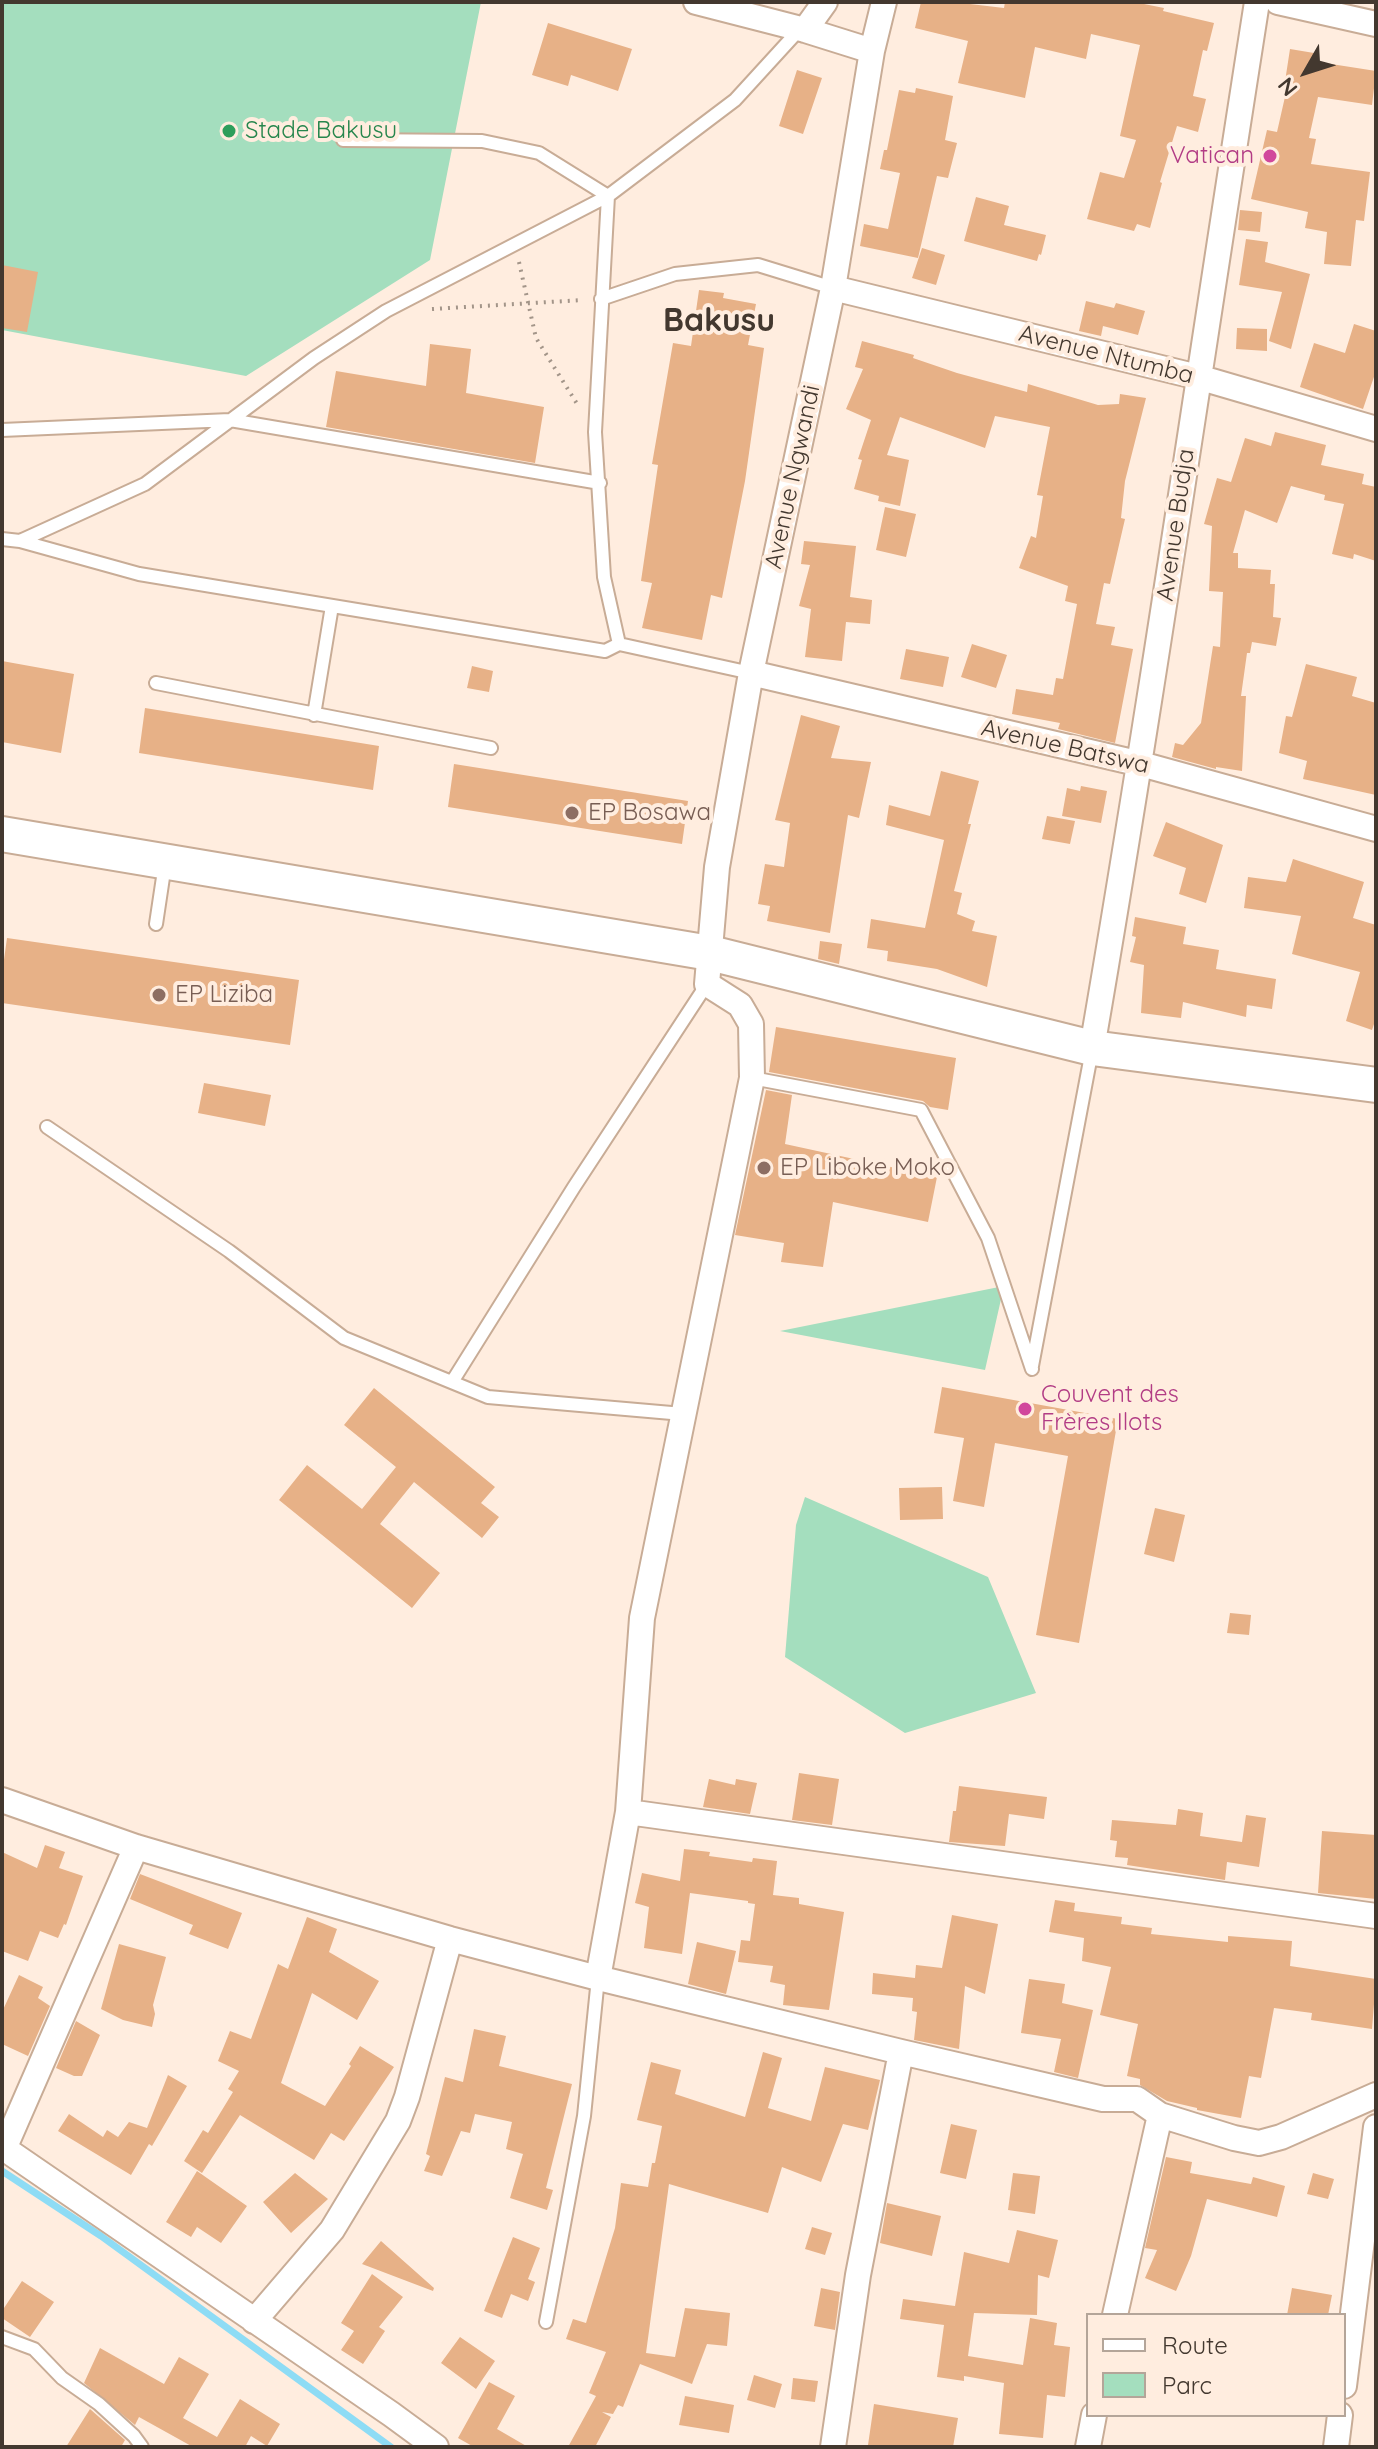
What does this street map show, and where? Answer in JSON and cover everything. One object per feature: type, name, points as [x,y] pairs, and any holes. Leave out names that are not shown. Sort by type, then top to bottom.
[{"type":"street","points":[[696,2],[872,51]]},
{"type":"street","points":[[805,30],[825,2]]},
{"type":"street","name":"Avenue Ngwandi","points":[[708,968],[717,867],[751,673],[833,288],[872,51],[884,2]]},
{"type":"street","name":"Avenue Budja","points":[[1092,1048],[1141,764],[1257,2]]},
{"type":"street","points":[[1278,2],[1376,24]]},
{"type":"street","name":"Avenue Ntumba","points":[[833,288],[1198,377],[1376,429]]},
{"type":"street","name":"Avenue Batswa","points":[[751,673],[1141,764],[1376,829]]},
{"type":"street","points":[[2,834],[165,860],[708,968],[759,963],[1092,1048],[1376,1085]]},
{"type":"street","points":[[598,1978],[628,1812],[642,1618],[752,1078],[751,1024],[740,1005],[708,968]]},
{"type":"street","points":[[2,1800],[136,1847],[450,1939],[901,2052],[1103,2099],[1137,2099],[1160,2115],[1234,2138],[1259,2143],[1307,2128],[1376,2095]]},
{"type":"street","points":[[628,1812],[1376,1916]]},
{"type":"street","points":[[136,1847],[3,2148],[436,2447]]},
{"type":"street","points":[[254,2321],[332,2230],[398,2121],[450,1939]]},
{"type":"street","points":[[833,2447],[858,2275],[901,2052]]},
{"type":"street","points":[[1115,2313],[1160,2115]]},
{"type":"street","points":[[1346,2370],[1376,2127]]},
{"type":"street","points":[[1088,2447],[1094,2417]]},
{"type":"street","points":[[1336,2447],[1340,2417]]},
{"type":"lane","points":[[20,541],[145,484],[314,358],[386,311],[608,196],[735,100],[799,30],[805,30]]},
{"type":"lane","points":[[343,140],[482,141],[539,153],[608,196]]},
{"type":"lane","points":[[608,196],[595,432],[604,577],[619,644]]},
{"type":"lane","points":[[601,299],[675,274],[758,265],[833,288]]},
{"type":"lane","points":[[2,430],[230,420],[600,483]]},
{"type":"lane","points":[[2,539],[20,541],[139,574],[605,651],[619,644],[751,673]]},
{"type":"lane","points":[[314,715],[332,606]]},
{"type":"lane","points":[[156,683],[491,748]]},
{"type":"lane","points":[[156,924],[165,860]]},
{"type":"lane","points":[[452,1382],[708,968]]},
{"type":"lane","points":[[752,1078],[921,1110],[988,1238],[1032,1369],[1092,1048]]},
{"type":"lane","points":[[47,1127],[229,1251],[344,1338],[488,1397],[683,1414]]},
{"type":"lane","points":[[546,2322],[584,2116],[598,1978]]},
{"type":"lane","points":[[2,2337],[34,2349],[62,2378],[99,2404],[142,2447]]},
{"type":"path","points":[[515,244],[536,338],[595,432]]},
{"type":"path","points":[[386,311],[601,299]]},
{"type":"green space","name":"Stade Bakusu","points":[[2,2],[481,2],[430,260],[246,376],[2,330]]},
{"type":"green space","points":[[1004,1286],[985,1370],[780,1331]]},
{"type":"green space","points":[[805,1497],[988,1577],[1036,1693],[905,1733],[785,1657],[796,1525]]},
{"type":"building","points":[[921,2],[1004,8],[1005,2],[1134,2],[1214,23],[1207,51],[1203,50],[1193,96],[1206,99],[1198,132],[1177,126],[1150,228],[1137,224],[1134,231],[1087,219],[1100,172],[1124,178],[1136,140],[1120,136],[1140,45],[1091,34],[1086,59],[1035,47],[1025,98],[958,83],[968,41],[915,28]]},
{"type":"building","points":[[548,23],[632,49],[618,91],[571,75],[568,86],[532,75]]},
{"type":"building","points":[[1290,49],[1314,53],[1312,61],[1376,71],[1372,105],[1318,97],[1309,138],[1316,139],[1311,164],[1370,172],[1364,221],[1356,220],[1351,266],[1324,264],[1327,232],[1305,228],[1308,212],[1251,199],[1267,130],[1277,132],[1287,88],[1284,88]]},
{"type":"building","points":[[797,70],[822,78],[803,134],[779,126]]},
{"type":"building","points":[[916,88],[953,96],[945,140],[957,143],[948,178],[937,176],[918,258],[860,246],[864,224],[888,229],[900,173],[880,169],[899,90],[915,93]]},
{"type":"building","points":[[976,197],[1009,206],[1004,225],[1046,235],[1037,261],[964,241]]},
{"type":"building","points":[[1240,210],[1262,212],[1260,232],[1238,230]]},
{"type":"building","points":[[1246,239],[1268,242],[1265,262],[1310,274],[1291,349],[1269,341],[1282,292],[1239,285]]},
{"type":"building","points":[[922,248],[945,255],[936,285],[912,278]]},
{"type":"building","points":[[2,265],[38,272],[27,332],[2,328]]},
{"type":"building","points":[[699,290],[724,293],[723,298],[756,304],[748,345],[764,348],[745,481],[722,598],[711,595],[702,640],[642,628],[652,583],[641,581],[658,465],[652,464],[673,343],[691,346]]},
{"type":"building","points":[[1086,301],[1114,308],[1116,303],[1145,311],[1138,335],[1103,326],[1101,336],[1079,331]]},
{"type":"building","points":[[1354,324],[1376,331],[1376,371],[1363,409],[1300,387],[1314,343],[1345,353]]},
{"type":"building","points":[[1237,328],[1267,329],[1267,351],[1236,349]]},
{"type":"building","points":[[862,341],[914,355],[913,358],[957,373],[1027,392],[1028,384],[1098,405],[1119,404],[1120,394],[1146,398],[1125,481],[1121,518],[1125,519],[1110,584],[1104,583],[1096,624],[1115,627],[1111,645],[1133,649],[1115,743],[1058,729],[1060,723],[1012,714],[1016,689],[1053,695],[1056,678],[1063,679],[1077,604],[1065,601],[1068,586],[1019,568],[1031,536],[1036,538],[1043,496],[1037,495],[1050,427],[995,416],[985,448],[900,417],[887,455],[909,460],[900,506],[878,501],[879,496],[854,489],[862,460],[858,459],[871,420],[846,409],[863,369],[855,367]]},
{"type":"building","points":[[430,344],[471,349],[466,393],[544,407],[535,463],[326,427],[336,371],[426,386]]},
{"type":"building","points":[[1275,432],[1326,445],[1321,465],[1364,474],[1362,484],[1376,487],[1376,561],[1354,554],[1353,559],[1332,554],[1344,504],[1324,500],[1325,495],[1291,486],[1277,523],[1245,510],[1233,553],[1238,553],[1238,568],[1271,570],[1270,584],[1275,584],[1273,617],[1281,618],[1276,646],[1252,642],[1250,653],[1247,653],[1241,696],[1246,696],[1242,771],[1216,769],[1172,757],[1175,743],[1183,745],[1201,723],[1213,646],[1220,647],[1223,592],[1209,591],[1212,526],[1204,524],[1217,478],[1231,482],[1245,438],[1271,446]]},
{"type":"building","points":[[885,507],[916,514],[906,557],[876,550]]},
{"type":"building","points":[[804,541],[856,546],[850,597],[872,600],[870,624],[846,622],[842,661],[805,657],[811,609],[799,606],[810,565],[801,564]]},
{"type":"building","points":[[972,644],[1007,655],[996,688],[961,677]]},
{"type":"building","points":[[906,649],[949,657],[943,687],[900,679]]},
{"type":"building","points":[[2,661],[74,674],[61,753],[2,742]]},
{"type":"building","points":[[1306,664],[1357,677],[1352,696],[1376,703],[1376,795],[1303,779],[1307,761],[1279,753],[1286,716],[1292,717]]},
{"type":"building","points":[[472,666],[493,671],[489,692],[467,688]]},
{"type":"building","points":[[145,708],[379,746],[373,790],[139,753]]},
{"type":"building","points":[[801,715],[840,726],[831,758],[871,762],[859,818],[848,815],[830,933],[767,921],[770,906],[758,904],[765,864],[784,867],[790,823],[775,820]]},
{"type":"building","points":[[454,764],[688,801],[682,844],[448,807]]},
{"type":"building","points":[[941,771],[979,781],[954,891],[962,893],[957,914],[975,921],[972,931],[997,936],[987,987],[937,969],[887,961],[888,951],[867,948],[871,919],[925,928],[944,840],[886,825],[889,805],[930,816]]},
{"type":"building","points":[[1081,786],[1107,791],[1101,823],[1062,816],[1067,788],[1080,791]]},
{"type":"building","points":[[1047,816],[1075,821],[1070,844],[1042,839]]},
{"type":"building","points":[[1166,822],[1223,845],[1206,903],[1179,894],[1186,868],[1153,856]]},
{"type":"building","points":[[1293,859],[1364,882],[1353,918],[1376,925],[1376,1018],[1372,1030],[1346,1021],[1360,972],[1292,954],[1301,916],[1244,908],[1248,877],[1286,882]]},
{"type":"building","points":[[1135,917],[1186,927],[1183,944],[1219,950],[1216,969],[1276,979],[1272,1009],[1247,1005],[1246,1017],[1183,1002],[1181,1018],[1141,1013],[1144,965],[1130,962],[1136,937],[1132,936]]},
{"type":"building","points":[[7,938],[299,980],[290,1045],[2,1003]]},
{"type":"building","points":[[820,941],[842,944],[839,964],[818,959]]},
{"type":"building","points":[[776,1027],[956,1058],[948,1110],[930,1107],[923,1101],[769,1072]]},
{"type":"building","points":[[204,1083],[271,1095],[265,1126],[198,1113]]},
{"type":"building","points":[[766,1090],[792,1095],[785,1144],[937,1177],[928,1222],[833,1202],[823,1267],[781,1262],[784,1243],[735,1235]]},
{"type":"building","points":[[942,1387],[1118,1419],[1079,1643],[1036,1635],[1068,1456],[995,1443],[984,1507],[953,1501],[964,1438],[934,1433]]},
{"type":"building","points":[[374,1388],[495,1487],[481,1503],[499,1517],[482,1538],[414,1482],[380,1524],[440,1573],[412,1608],[279,1500],[307,1465],[362,1509],[396,1467],[344,1425]]},
{"type":"building","points":[[942,1487],[943,1519],[900,1520],[899,1488]]},
{"type":"building","points":[[1155,1508],[1185,1515],[1174,1562],[1144,1554]]},
{"type":"building","points":[[1230,1613],[1251,1615],[1249,1635],[1227,1633]]},
{"type":"building","points":[[799,1773],[839,1779],[832,1825],[792,1820]]},
{"type":"building","points":[[709,1779],[735,1785],[736,1779],[757,1783],[750,1814],[703,1807]]},
{"type":"building","points":[[959,1786],[1047,1797],[1044,1819],[1009,1814],[1005,1846],[949,1842]]},
{"type":"building","points":[[1178,1809],[1203,1813],[1200,1836],[1242,1842],[1246,1815],[1266,1818],[1259,1867],[1227,1862],[1225,1880],[1127,1865],[1128,1858],[1115,1857],[1117,1841],[1110,1840],[1112,1820],[1176,1825]]},
{"type":"building","points":[[1322,1831],[1376,1835],[1376,1899],[1318,1893]]},
{"type":"building","points":[[45,1845],[65,1852],[59,1868],[83,1876],[66,1925],[58,1938],[40,1931],[28,1961],[2,1951],[2,1852],[37,1868]]},
{"type":"building","points":[[684,1849],[752,1862],[753,1858],[777,1861],[773,1895],[799,1898],[799,1904],[844,1912],[829,2010],[783,2005],[785,1985],[770,1982],[773,1966],[738,1962],[741,1940],[750,1941],[755,1904],[748,1901],[690,1893],[682,1954],[644,1948],[649,1907],[635,1903],[642,1873],[680,1881]]},
{"type":"building","points":[[140,1874],[242,1913],[228,1949],[189,1934],[193,1925],[130,1899]]},
{"type":"building","points":[[1055,1900],[1075,1903],[1074,1911],[1122,1917],[1121,1924],[1152,1928],[1151,1934],[1228,1942],[1228,1936],[1292,1941],[1290,1966],[1376,1979],[1372,2029],[1311,2020],[1312,2013],[1274,2008],[1261,2078],[1249,2076],[1241,2118],[1167,2101],[1140,2085],[1140,2079],[1127,2076],[1138,2024],[1100,2015],[1111,1967],[1082,1961],[1084,1938],[1049,1932]]},
{"type":"building","points":[[952,1915],[998,1924],[985,1994],[965,1986],[959,2049],[914,2040],[917,2012],[912,2011],[913,1998],[872,1994],[873,1973],[915,1978],[916,1965],[942,1968]]},
{"type":"building","points":[[307,1917],[337,1929],[329,1952],[379,1981],[357,2020],[312,1993],[281,2083],[325,2106],[360,2046],[394,2067],[344,2141],[331,2133],[314,2160],[240,2115],[202,2173],[184,2161],[203,2130],[208,2133],[233,2092],[228,2089],[239,2071],[218,2061],[230,2031],[251,2039],[278,1964],[288,1969]]},
{"type":"building","points":[[697,1942],[736,1951],[726,1994],[688,1984]]},
{"type":"building","points":[[119,1944],[166,1957],[153,2005],[155,2014],[152,2027],[123,2020],[101,2009]]},
{"type":"building","points":[[19,1975],[43,1987],[38,1998],[50,2006],[28,2056],[2,2044],[2,2012]]},
{"type":"building","points":[[1029,1979],[1065,1984],[1062,2003],[1093,2010],[1078,2078],[1054,2072],[1061,2039],[1021,2033]]},
{"type":"building","points":[[76,2021],[100,2035],[82,2076],[56,2068]]},
{"type":"building","points":[[474,2029],[506,2036],[499,2066],[572,2084],[546,2188],[553,2190],[547,2210],[510,2198],[523,2154],[506,2149],[512,2122],[475,2114],[470,2133],[461,2131],[442,2176],[424,2171],[430,2156],[426,2154],[445,2077],[463,2082]]},
{"type":"building","points":[[763,2052],[782,2058],[768,2108],[811,2121],[825,2067],[880,2080],[868,2130],[843,2124],[821,2182],[782,2167],[768,2213],[669,2184],[646,2353],[675,2357],[685,2308],[730,2313],[727,2346],[707,2344],[692,2384],[640,2364],[623,2407],[618,2405],[613,2414],[602,2412],[611,2417],[595,2447],[568,2447],[596,2396],[589,2393],[606,2352],[566,2339],[573,2319],[586,2323],[615,2228],[621,2183],[648,2187],[652,2163],[655,2163],[662,2126],[637,2120],[651,2062],[681,2070],[675,2094],[745,2117]]},
{"type":"building","points":[[168,2075],[187,2086],[131,2175],[58,2131],[69,2114],[103,2137],[107,2130],[118,2137],[129,2122],[147,2128]]},
{"type":"building","points":[[951,2124],[977,2130],[966,2179],[940,2173]]},
{"type":"building","points":[[1166,2157],[1192,2162],[1190,2173],[1251,2184],[1253,2177],[1285,2186],[1277,2217],[1207,2199],[1191,2256],[1176,2291],[1145,2278],[1157,2250],[1145,2248]]},
{"type":"building","points":[[197,2171],[247,2206],[221,2243],[197,2227],[191,2237],[166,2222]]},
{"type":"building","points":[[295,2173],[328,2199],[291,2233],[263,2202]]},
{"type":"building","points":[[1013,2173],[1040,2176],[1035,2214],[1008,2210]]},
{"type":"building","points":[[1313,2173],[1334,2179],[1328,2199],[1307,2194]]},
{"type":"building","points":[[887,2203],[941,2216],[932,2256],[880,2243]]},
{"type":"building","points":[[812,2227],[832,2233],[825,2255],[805,2249]]},
{"type":"building","points":[[1017,2230],[1058,2240],[1049,2278],[1038,2275],[1037,2315],[974,2313],[968,2356],[1023,2365],[1030,2318],[1057,2323],[1054,2345],[1070,2347],[1065,2397],[1047,2395],[1043,2438],[999,2434],[1004,2383],[964,2376],[964,2381],[937,2377],[944,2325],[900,2319],[903,2299],[955,2306],[964,2252],[1009,2263]]},
{"type":"building","points":[[513,2237],[540,2248],[528,2279],[535,2282],[528,2301],[511,2294],[502,2318],[484,2311]]},
{"type":"building","points":[[381,2241],[434,2288],[433,2291],[362,2264]]},
{"type":"building","points":[[372,2274],[403,2297],[379,2327],[385,2331],[363,2364],[341,2350],[354,2331],[341,2323]]},
{"type":"building","points":[[22,2281],[54,2302],[30,2337],[2,2318],[2,2311]]},
{"type":"building","points":[[821,2288],[840,2292],[835,2330],[814,2326]]},
{"type":"building","points":[[1292,2288],[1332,2295],[1328,2313],[1287,2313]]},
{"type":"building","points":[[460,2337],[495,2361],[476,2389],[441,2363]]},
{"type":"building","points":[[100,2348],[164,2384],[179,2357],[209,2374],[183,2418],[217,2437],[240,2399],[280,2424],[267,2446],[251,2436],[245,2447],[193,2447],[139,2417],[135,2425],[84,2383]]},
{"type":"building","points":[[754,2375],[782,2384],[775,2408],[747,2400]]},
{"type":"building","points":[[793,2378],[818,2381],[815,2402],[791,2399]]},
{"type":"building","points":[[489,2382],[515,2396],[497,2429],[528,2447],[474,2447],[458,2438]]},
{"type":"building","points":[[685,2396],[734,2405],[729,2433],[679,2425]]},
{"type":"building","points":[[874,2404],[958,2418],[953,2447],[868,2445]]},
{"type":"building","points":[[90,2409],[125,2440],[121,2447],[66,2447]]},
{"type":"waterway","points":[[2,2171],[101,2236],[391,2447]]},
{"type":"place","name":"Stade Bakusu","points":[[229,131]]},
{"type":"place","name":"Vatican","points":[[1270,156]]},
{"type":"place","name":"EP Bosawa","points":[[572,813]]},
{"type":"place","name":"EP Liziba","points":[[159,995]]},
{"type":"place","name":"EP Liboke Moko","points":[[764,1168]]},
{"type":"place","name":"Couvent des Frères Ilots","points":[[1025,1409]]},
{"type":"district","name":"Bakusu","points":[[719,321]]}]
